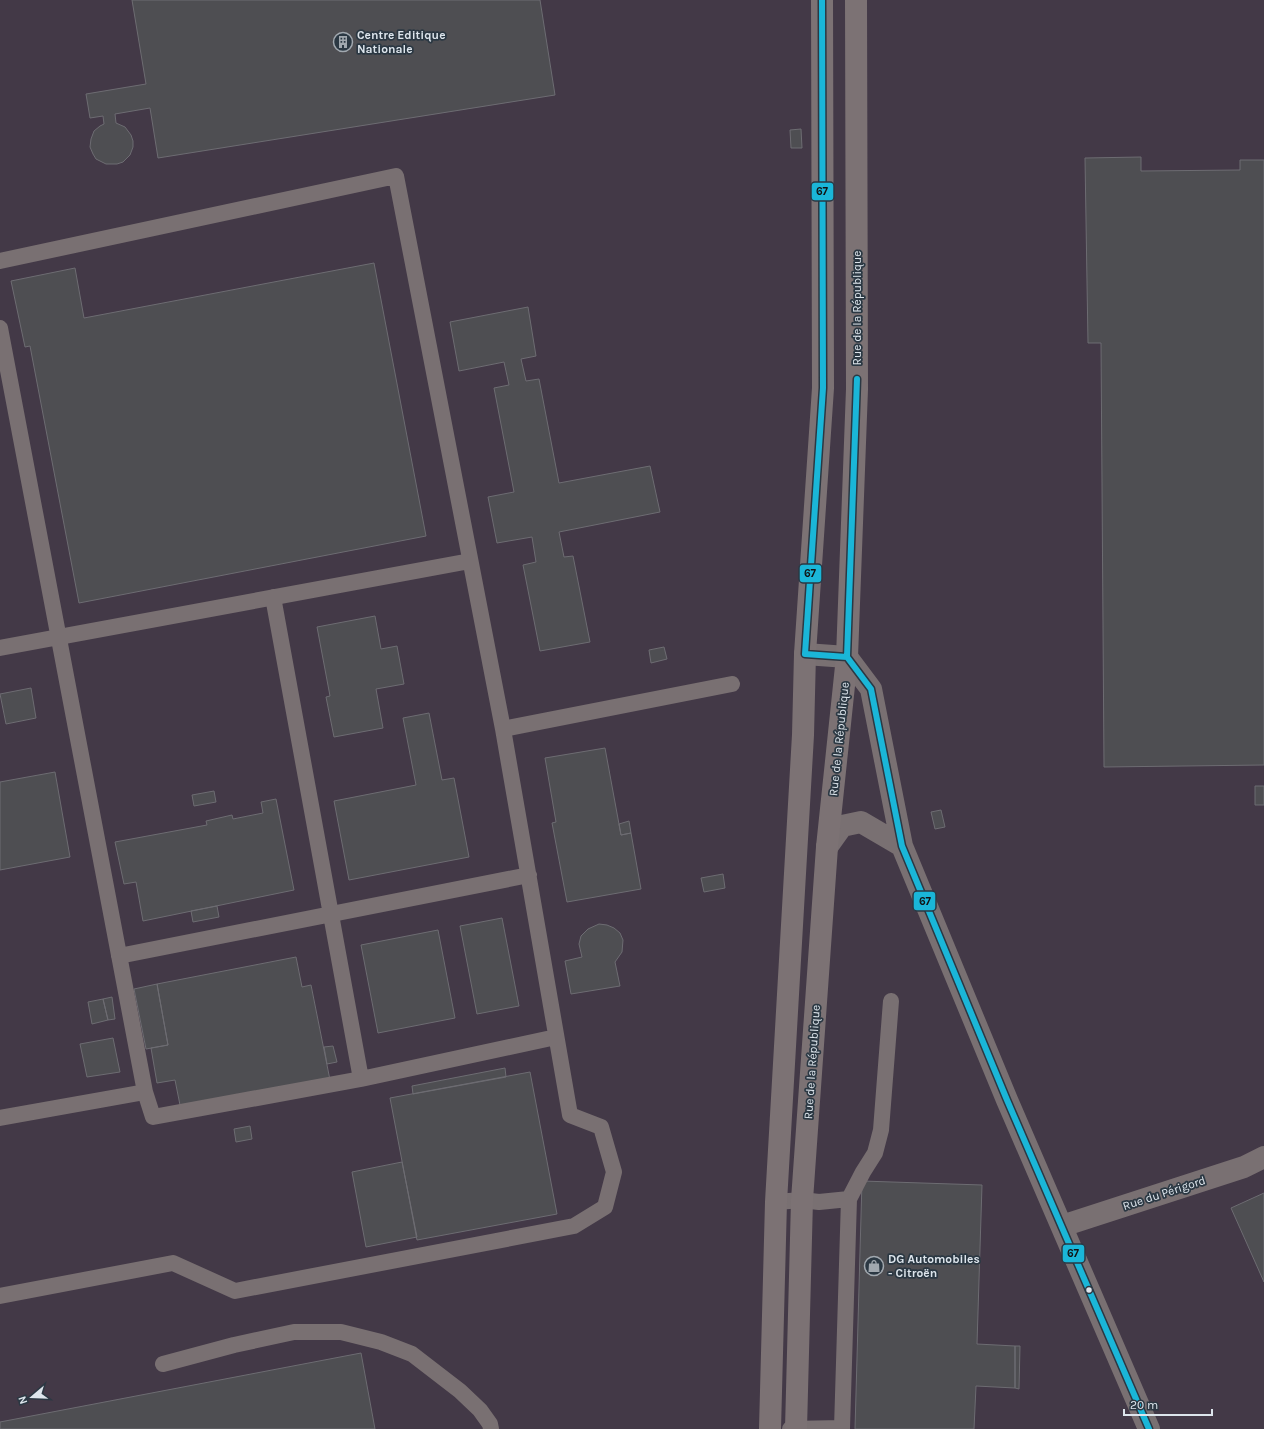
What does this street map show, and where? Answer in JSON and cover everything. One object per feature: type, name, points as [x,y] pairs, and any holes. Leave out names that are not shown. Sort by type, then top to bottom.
[{"type":"main road","points":[[770,1429],[776,1202],[803,735],[805,654],[823,388],[822,0]]},
{"type":"main road","name":"Rue de la République","points":[[796,1429],[802,1200],[827,847],[847,657],[857,389],[856,0]]},
{"type":"street","points":[[805,654],[847,657],[871,689],[902,846],[1007,1100],[1149,1429]]},
{"type":"street","points":[[827,847],[842,826],[861,822],[902,846]]},
{"type":"street","name":"Rue du Périgord","points":[[1062,1226],[1244,1168],[1264,1157]]},
{"type":"lane","points":[[0,261],[396,176],[503,729],[570,1114],[602,1127],[614,1172],[605,1207],[574,1226],[235,1291],[173,1263],[0,1296]]},
{"type":"lane","points":[[0,328],[144,1092],[153,1117],[361,1079],[556,1036]]},
{"type":"lane","points":[[0,648],[58,636],[470,561]]},
{"type":"lane","points":[[272,597],[361,1079]]},
{"type":"lane","points":[[503,729],[732,684]]},
{"type":"lane","points":[[119,956],[528,875]]},
{"type":"lane","points":[[790,1429],[842,1429],[849,1200],[863,1172],[875,1153],[881,1130],[890,1001]]},
{"type":"lane","points":[[0,1118],[144,1092]]},
{"type":"lane","points":[[776,1202],[802,1200],[819,1202],[849,1200]]},
{"type":"lane","points":[[163,1364],[234,1345],[294,1332],[341,1332],[381,1342],[412,1354],[460,1390],[480,1410],[490,1424],[491,1429]]},
{"type":"shaded area","points":[[0,0],[1264,0],[1264,1429],[0,1429]]},
{"type":"building","name":"Centre Editique Nationale","points":[[132,0],[540,0],[555,95],[158,158],[150,108],[115,114],[116,123],[125,127],[131,135],[133,147],[130,155],[123,162],[117,164],[106,164],[96,159],[90,147],[94,131],[104,124],[103,116],[90,118],[86,94],[146,84]]},
{"type":"building","points":[[801,129],[802,148],[791,148],[790,130]]},
{"type":"building","points":[[1141,157],[1141,171],[1240,170],[1240,160],[1264,160],[1264,765],[1104,767],[1101,343],[1088,343],[1085,158]]},
{"type":"building","points":[[374,263],[426,536],[79,603],[30,346],[25,347],[11,281],[75,268],[84,318]]},
{"type":"building","points":[[528,307],[536,356],[521,359],[526,381],[539,379],[559,483],[650,466],[660,512],[559,532],[564,557],[573,556],[590,642],[540,651],[523,565],[536,562],[532,537],[497,543],[488,497],[514,492],[494,388],[509,385],[504,362],[459,371],[450,322]]},
{"type":"building","points":[[375,616],[381,649],[397,646],[404,684],[376,689],[383,728],[334,737],[326,697],[330,696],[317,627]]},
{"type":"building","points":[[664,647],[667,659],[651,663],[649,650]]},
{"type":"building","points":[[31,688],[36,718],[6,724],[0,694]]},
{"type":"building","points":[[429,713],[442,780],[454,778],[469,857],[349,880],[334,801],[416,785],[403,718]]},
{"type":"building","points":[[605,748],[621,835],[631,833],[641,889],[567,902],[552,823],[556,822],[545,758]]},
{"type":"building","points":[[55,772],[70,857],[0,870],[0,782]]},
{"type":"building","points":[[1255,786],[1264,786],[1264,805],[1255,805]]},
{"type":"building","points":[[214,791],[216,802],[194,806],[192,795]]},
{"type":"building","points":[[276,799],[294,890],[143,921],[136,882],[124,884],[115,842],[207,825],[206,821],[232,815],[233,819],[263,813],[261,802]]},
{"type":"building","points":[[941,810],[945,827],[935,829],[931,812]]},
{"type":"building","points":[[629,821],[631,833],[621,835],[619,824]]},
{"type":"building","points":[[723,874],[725,888],[704,892],[701,878]]},
{"type":"building","points":[[217,906],[219,917],[193,922],[191,911]]},
{"type":"building","points":[[502,918],[519,1006],[477,1014],[460,926]]},
{"type":"building","points":[[599,924],[614,928],[620,933],[623,940],[622,952],[615,962],[620,986],[571,994],[565,961],[582,957],[579,944],[581,936],[588,929]]},
{"type":"building","points":[[438,930],[455,1018],[378,1033],[361,945]]},
{"type":"building","points":[[296,957],[302,987],[311,985],[330,1080],[181,1110],[175,1080],[157,1083],[151,1048],[168,1045],[157,984]]},
{"type":"building","points":[[157,984],[168,1045],[146,1049],[134,989]]},
{"type":"building","points":[[112,997],[115,1019],[108,1020],[103,999]]},
{"type":"building","points":[[103,999],[108,1020],[92,1024],[88,1002]]},
{"type":"building","points":[[113,1038],[120,1072],[87,1077],[80,1044]]},
{"type":"building","points":[[333,1046],[337,1062],[327,1064],[324,1047]]},
{"type":"building","points":[[505,1068],[506,1077],[413,1094],[412,1086]]},
{"type":"building","points":[[530,1072],[557,1214],[417,1240],[390,1098]]},
{"type":"building","points":[[250,1126],[252,1139],[236,1142],[234,1129]]},
{"type":"building","points":[[402,1162],[417,1237],[366,1247],[352,1172]]},
{"type":"building","points":[[862,1181],[982,1185],[977,1344],[1015,1346],[1015,1388],[976,1386],[974,1429],[855,1429]]},
{"type":"building","points":[[1264,1193],[1264,1282],[1231,1208]]},
{"type":"building","points":[[1015,1346],[1020,1346],[1019,1389],[1015,1388]]},
{"type":"building","points":[[361,1353],[375,1429],[0,1429],[0,1422]]},
{"type":"transit line","name":"67","points":[[822,0],[823,388],[805,654],[847,657],[871,689],[902,846],[1007,1100],[1149,1429]]},
{"type":"transit line","name":"67","points":[[847,657],[857,379]]},
{"type":"place","name":"Centre Editique Nationale","points":[[343,42]]},
{"type":"place","name":"DG Automobiles - Citroën","points":[[874,1266]]}]
